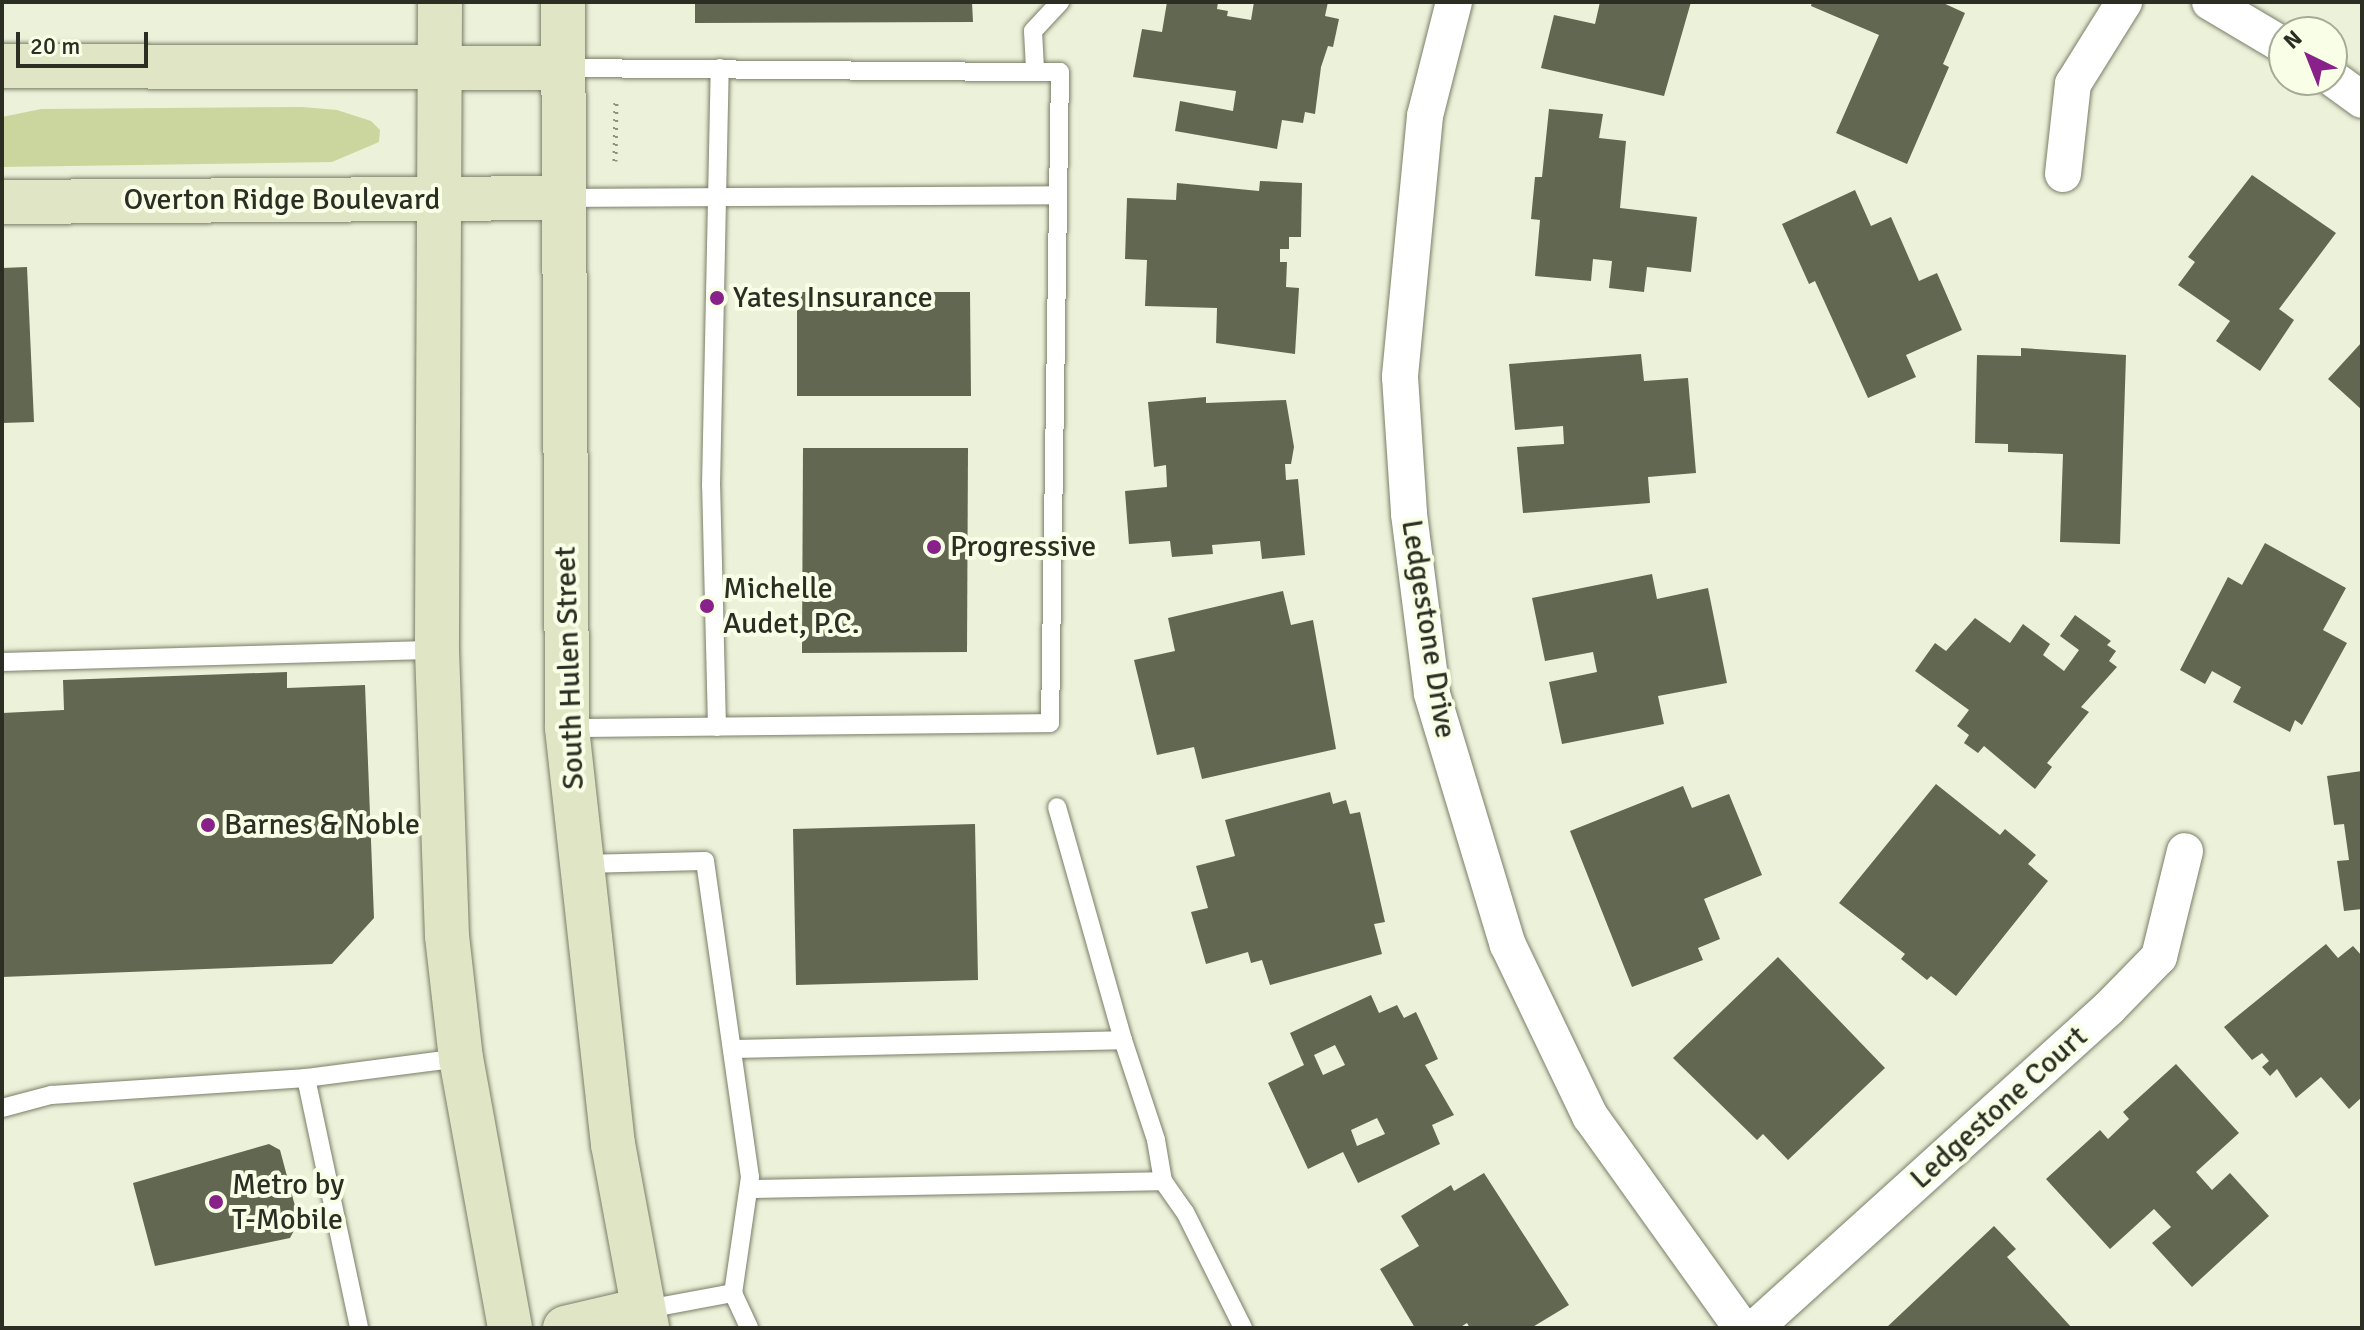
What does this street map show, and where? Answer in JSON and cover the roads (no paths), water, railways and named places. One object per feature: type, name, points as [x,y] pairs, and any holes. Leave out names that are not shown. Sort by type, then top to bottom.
[{"type":"main road","points":[[440,2],[437,650],[447,936],[461,1058],[510,1328]]},
{"type":"main road","name":"South Hulen Street","points":[[563,2],[567,728],[613,1144],[645,1319]]},
{"type":"main road","points":[[2,66],[441,65],[563,68]]},
{"type":"main road","name":"Overton Ridge Boulevard","points":[[2,202],[563,198]]},
{"type":"main road","points":[[565,1328],[645,1319]]},
{"type":"street","name":"Ledgestone Drive","points":[[1454,2],[1425,116],[1400,377],[1409,514],[1432,694],[1508,945],[1590,1116],[1742,1328]]},
{"type":"street","points":[[2063,174],[2073,84],[2124,2]]},
{"type":"street","points":[[2210,2],[2268,36]]},
{"type":"street","name":"Ledgestone Court","points":[[1755,1328],[2109,1008],[2159,957],[2185,851]]},
{"type":"lane","points":[[1035,69],[1033,31],[1060,2]]},
{"type":"lane","points":[[563,68],[1035,69],[1060,72],[1050,723],[567,728]]},
{"type":"lane","points":[[717,727],[711,486],[720,68]]},
{"type":"lane","points":[[563,198],[1057,195]]},
{"type":"lane","points":[[2,662],[437,650]]},
{"type":"lane","points":[[1057,807],[1123,1040],[1156,1140],[1163,1181],[1185,1212],[1243,1328]]},
{"type":"lane","points":[[580,864],[705,861],[749,1189],[733,1293],[749,1328]]},
{"type":"lane","points":[[732,1049],[1123,1040]]},
{"type":"lane","points":[[2,1108],[51,1095],[306,1078],[461,1058]]},
{"type":"lane","points":[[306,1078],[359,1328]]},
{"type":"lane","points":[[749,1189],[1163,1181]]},
{"type":"lane","points":[[645,1319],[733,1293]]},
{"type":"place","name":"Yates Insurance","points":[[717,298]]},
{"type":"place","name":"Progressive","points":[[934,547]]},
{"type":"place","name":"Michelle Audet, P.C.","points":[[707,606]]},
{"type":"place","name":"Barnes & Noble","points":[[208,825]]},
{"type":"place","name":"Metro by T-Mobile","points":[[216,1202]]}]
